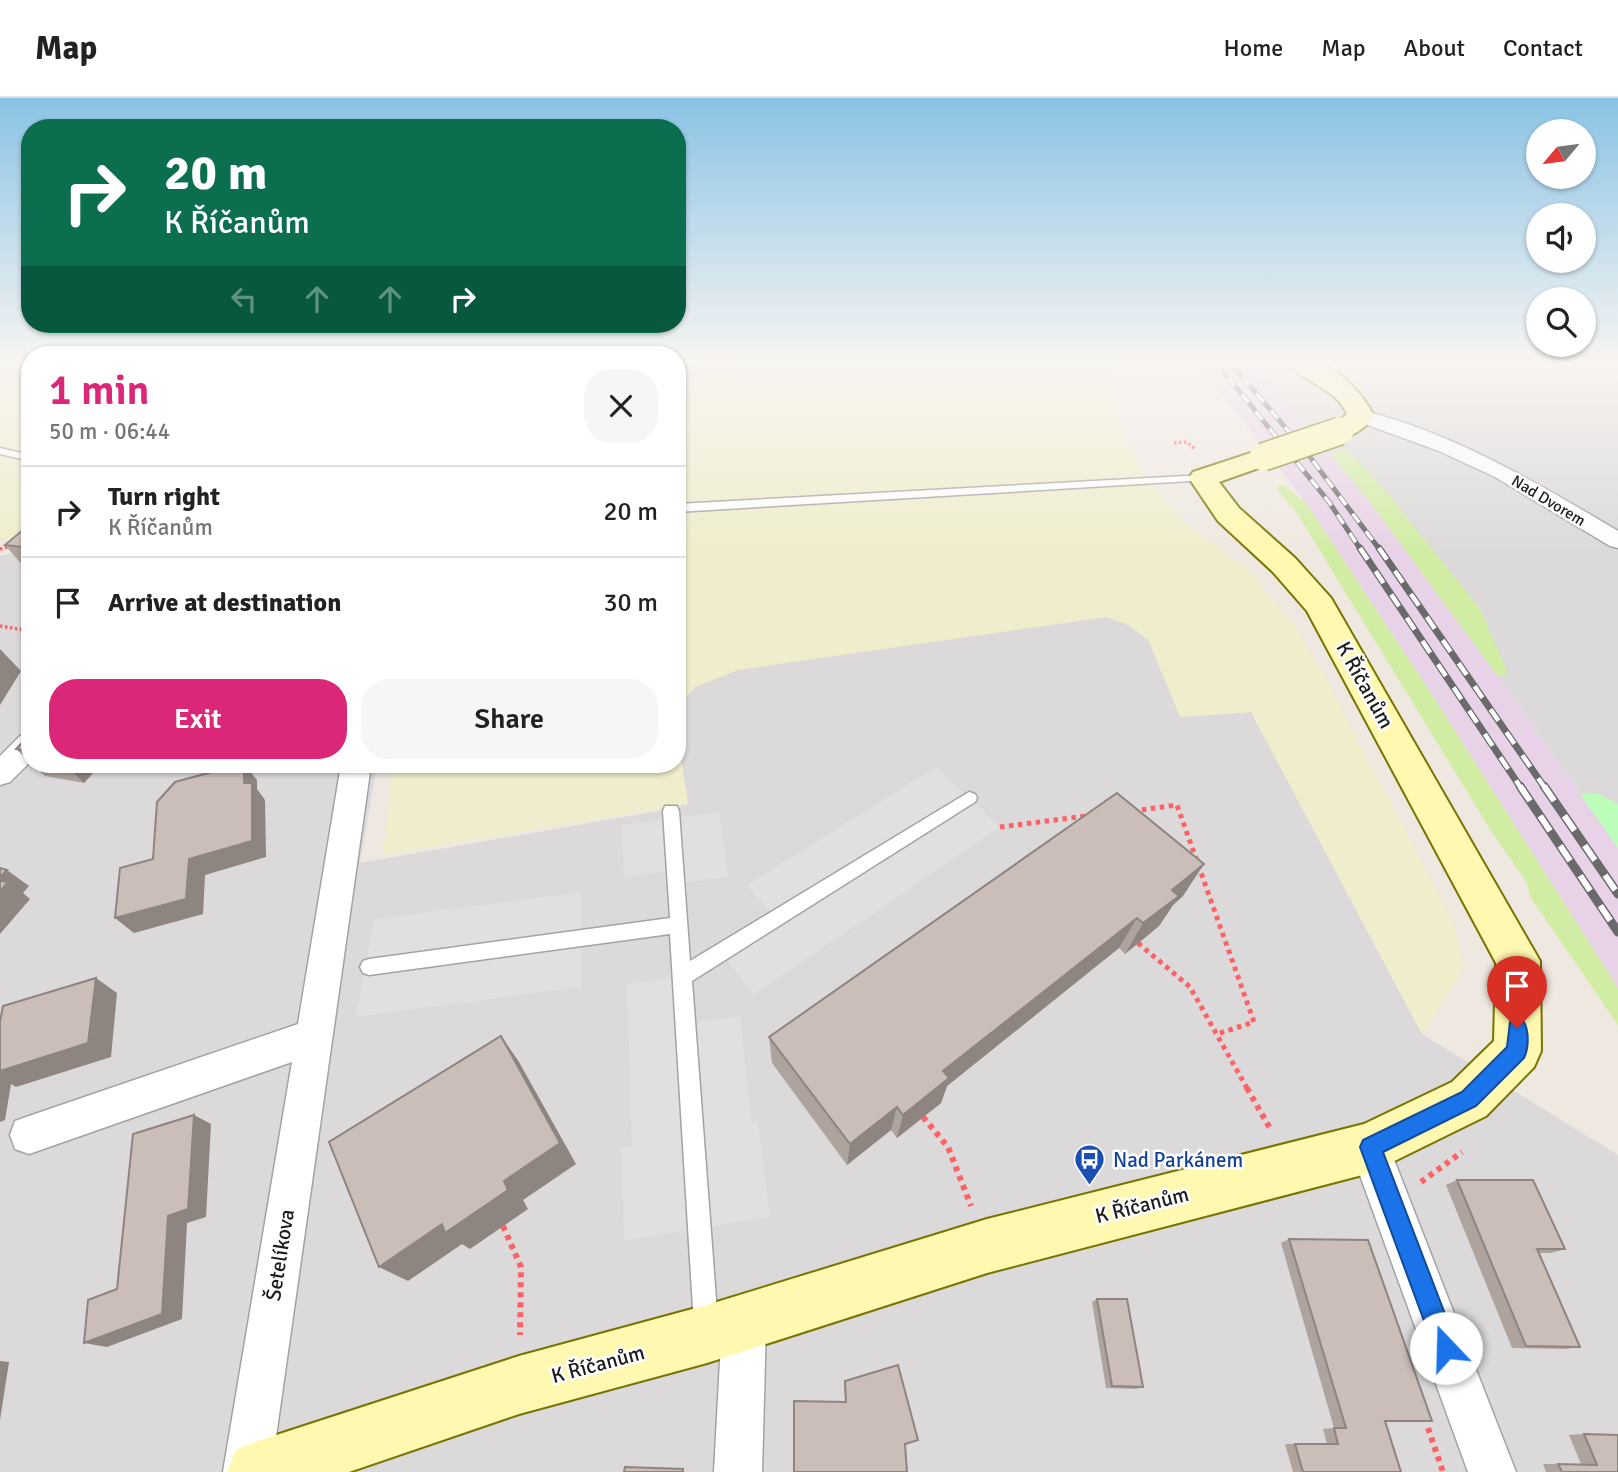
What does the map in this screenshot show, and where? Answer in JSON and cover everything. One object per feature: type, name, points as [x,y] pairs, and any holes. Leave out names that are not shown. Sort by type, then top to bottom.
[{"type":"street","points":[[1203,478],[1351,424]]},
{"type":"street","name":"Nad Dvorem","points":[[1351,424],[1446,447],[1494,468],[1618,541]]},
{"type":"street","name":"K Říčanům","points":[[258,1472],[519,1385],[725,1329],[987,1246],[1370,1147],[1469,1099],[1517,1051],[1518,961],[1321,606],[1283,564],[1239,527],[1212,497],[1203,478]]},
{"type":"street","points":[[0,774],[21,753]]},
{"type":"street","name":"Šetelíkova","points":[[247,1472],[355,773]]},
{"type":"street","points":[[29,1135],[313,1037]]},
{"type":"street","points":[[1370,1147],[1492,1472]]},
{"type":"street","points":[[725,1329],[738,1472]]},
{"type":"lane","points":[[0,451],[21,456]]},
{"type":"lane","points":[[686,507],[1203,478]]},
{"type":"lane","points":[[683,976],[969,797]]},
{"type":"lane","points":[[671,811],[683,976],[725,1329]]},
{"type":"lane","points":[[369,967],[679,925]]},
{"type":"path","points":[[0,549],[20,545]]},
{"type":"path","points":[[0,626],[21,630]]},
{"type":"path","points":[[1122,812],[1177,805],[1254,1022],[1217,1034]]},
{"type":"path","points":[[1000,827],[1095,815]]},
{"type":"path","points":[[1138,943],[1190,988],[1293,1167]]},
{"type":"path","points":[[923,1117],[948,1147],[987,1246]]},
{"type":"path","points":[[503,1226],[522,1267],[519,1385]]},
{"type":"shaded area","points":[[0,424],[21,424],[21,537],[0,541]]},
{"type":"shaded area","points":[[686,424],[1119,424],[1129,449],[1165,502],[1193,529],[1252,573],[1294,626],[1325,677],[1453,922],[1464,968],[1422,1034],[1251,712],[1180,717],[1149,641],[1129,625],[1106,617],[738,670],[695,687],[686,698]]},
{"type":"shaded area","points":[[1245,424],[1304,424],[1369,501],[1506,688],[1618,848],[1618,988],[1429,690],[1306,503]]},
{"type":"shaded area","points":[[1304,424],[1618,424],[1618,848],[1506,688],[1369,501]]},
{"type":"shaded area","points":[[21,552],[21,773],[376,773],[360,863],[681,807],[677,773],[686,773],[686,674],[1106,617],[1129,625],[1149,641],[1180,717],[1251,712],[1422,1034],[1618,1155],[1618,1472],[0,1472],[0,556]]},
{"type":"shaded area","points":[[936,767],[1000,827],[753,995],[722,953],[774,918],[747,885]]},
{"type":"shaded area","points":[[392,773],[683,773],[688,804],[383,855]]},
{"type":"shaded area","points":[[719,812],[728,877],[676,884],[675,870],[624,878],[622,825]]},
{"type":"shaded area","points":[[581,892],[581,987],[356,1017],[374,919]]},
{"type":"shaded area","points":[[683,976],[687,1023],[740,1016],[751,1119],[752,1122],[758,1121],[770,1217],[624,1241],[622,1147],[632,1146],[627,984]]},
{"type":"green space","points":[[1346,448],[1385,490],[1480,609],[1508,673],[1498,676],[1369,501],[1331,455]]},
{"type":"green space","points":[[1283,484],[1306,503],[1429,690],[1618,988],[1618,1025],[1531,898],[1526,881],[1493,834],[1295,510],[1276,489]]},
{"type":"green space","points":[[1580,794],[1598,794],[1618,804],[1618,848]]},
{"type":"building","points":[[21,532],[21,547],[5,545]]},
{"type":"building","points":[[208,773],[244,773],[244,783],[252,783],[252,841],[189,859],[186,899],[115,918],[120,868],[153,859],[157,802],[175,782]]},
{"type":"building","points":[[1117,793],[1204,864],[1172,890],[1179,896],[1143,923],[1137,918],[943,1071],[949,1078],[903,1115],[897,1107],[850,1144],[769,1037]]},
{"type":"building","points":[[0,868],[7,870],[0,877]]},
{"type":"building","points":[[0,881],[8,882],[0,891]]},
{"type":"building","points":[[96,978],[88,1043],[0,1071],[0,1021],[3,1006]]},
{"type":"building","points":[[501,1036],[560,1143],[504,1181],[508,1190],[445,1233],[442,1224],[379,1267],[329,1142]]},
{"type":"building","points":[[194,1115],[188,1209],[168,1216],[162,1314],[84,1343],[88,1300],[117,1289],[133,1134]]},
{"type":"building","points":[[1457,1180],[1533,1180],[1565,1249],[1537,1249],[1580,1347],[1526,1346]]},
{"type":"building","points":[[1289,1239],[1368,1240],[1432,1421],[1385,1421],[1401,1472],[1303,1472],[1295,1444],[1338,1444],[1334,1428],[1346,1428]]},
{"type":"building","points":[[1097,1299],[1127,1299],[1143,1387],[1112,1386]]},
{"type":"building","points":[[898,1365],[918,1440],[905,1444],[907,1472],[794,1472],[794,1401],[846,1402],[845,1381]]},
{"type":"building","points":[[1584,1434],[1618,1435],[1618,1472],[1562,1472],[1558,1464],[1597,1465]]},
{"type":"building","points":[[625,1467],[683,1469],[683,1472],[624,1472]]},
{"type":"railway","points":[[1266,424],[1329,502],[1361,550]]},
{"type":"railway","points":[[1282,424],[1380,550]]},
{"type":"railway","points":[[1360,548],[1521,788]]},
{"type":"railway","points":[[1379,548],[1545,788]]},
{"type":"railway","points":[[1520,786],[1618,932]]},
{"type":"railway","points":[[1544,786],[1618,894]]},
{"type":"place","name":"Nad Parkánem","points":[[1090,1187]]},
{"type":"route","points":[[1446,1348],[1370,1147],[1469,1099],[1517,1051],[1517,1028]]}]
